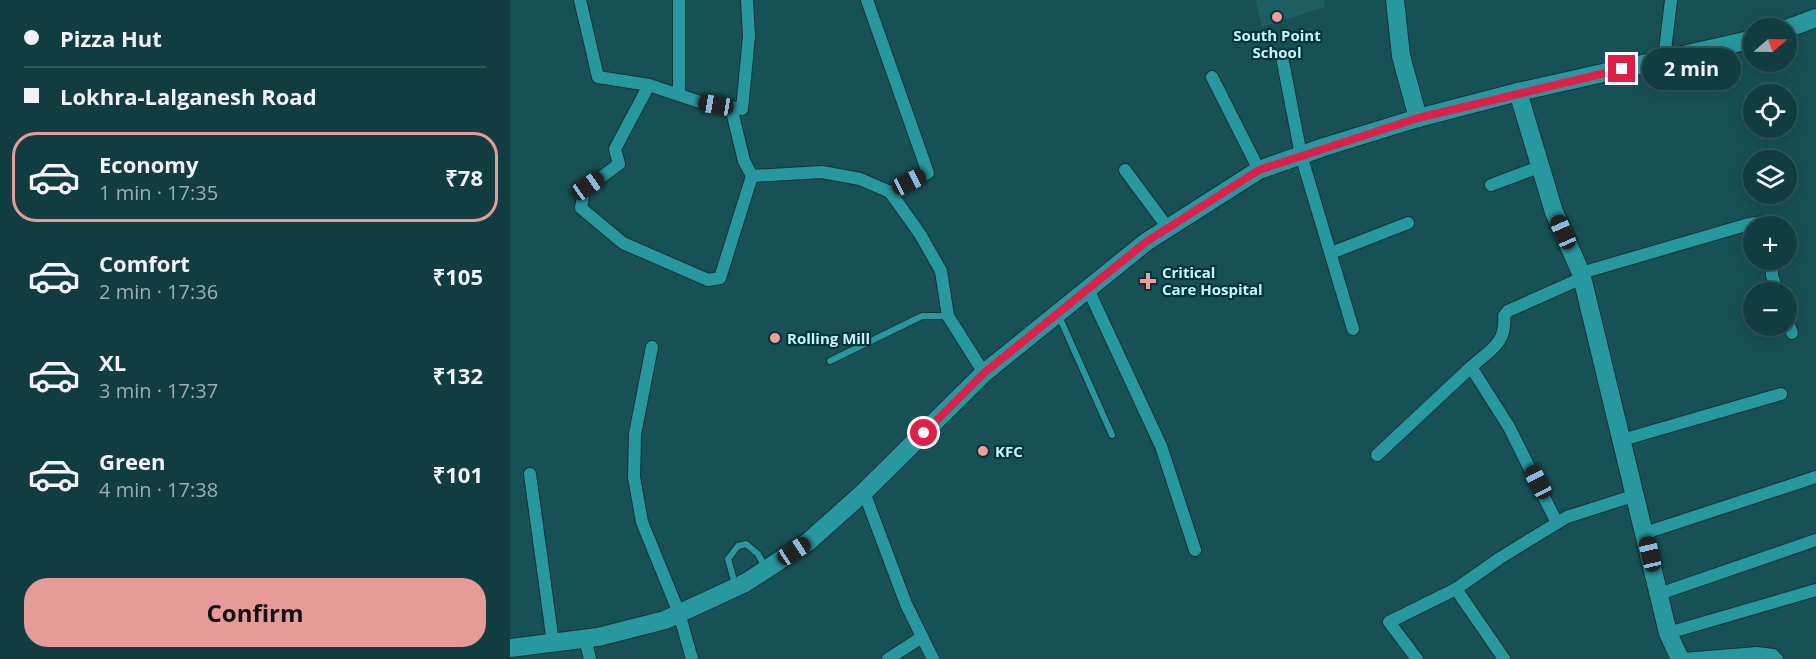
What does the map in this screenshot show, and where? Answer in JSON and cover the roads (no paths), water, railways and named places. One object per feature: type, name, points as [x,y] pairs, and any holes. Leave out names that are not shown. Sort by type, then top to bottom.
[{"type":"main road","points":[[1395,0],[1401,56],[1418,118]]},
{"type":"main road","points":[[1797,25],[1816,18]]},
{"type":"main road","points":[[514,652],[553,643],[585,639],[664,620],[736,588],[767,569],[808,542],[864,492],[984,373],[1146,242],[1259,170],[1418,118],[1518,92],[1743,41]]},
{"type":"main road","points":[[1518,92],[1554,212],[1581,276],[1668,633],[1681,659]]},
{"type":"street","points":[[580,0],[598,77],[649,85],[679,95],[742,109],[749,36],[747,0]]},
{"type":"street","points":[[679,0],[679,95]]},
{"type":"street","points":[[867,0],[928,173],[890,192]]},
{"type":"street","points":[[1664,59],[1671,0]]},
{"type":"street","points":[[1282,57],[1301,155],[1353,329]]},
{"type":"street","points":[[1212,77],[1259,170]]},
{"type":"street","points":[[649,85],[615,149],[619,164],[584,190],[581,208],[622,243],[708,280],[720,278],[752,176],[744,161],[731,107]]},
{"type":"street","points":[[1491,185],[1539,167]]},
{"type":"street","points":[[1125,170],[1168,228]]},
{"type":"street","points":[[752,176],[822,172],[860,179],[890,192],[920,234],[941,271],[948,316],[984,373]]},
{"type":"street","points":[[1331,253],[1408,223]]},
{"type":"street","points":[[1377,455],[1502,339],[1505,332],[1504,316],[1508,311],[1581,276],[1743,226]]},
{"type":"street","points":[[1088,289],[1161,446],[1195,550]]},
{"type":"street","points":[[652,347],[635,434],[634,477],[642,522],[679,614],[692,659]]},
{"type":"street","points":[[1471,367],[1509,427],[1557,523]]},
{"type":"street","points":[[1622,440],[1781,394]]},
{"type":"street","points":[[530,474],[553,643]]},
{"type":"street","points":[[1645,533],[1816,477]]},
{"type":"street","points":[[864,492],[906,604],[933,659]]},
{"type":"street","points":[[1417,659],[1389,622],[1456,589],[1500,558],[1567,517],[1636,495]]},
{"type":"street","points":[[1659,594],[1816,540]]},
{"type":"street","points":[[1456,589],[1504,659]]},
{"type":"street","points":[[1668,633],[1816,590]]},
{"type":"street","points":[[888,659],[922,637]]},
{"type":"street","points":[[585,639],[590,659]]},
{"type":"street","points":[[1681,659],[1757,653],[1773,655],[1777,659]]},
{"type":"lane","points":[[1058,314],[1112,435]]},
{"type":"lane","points":[[831,361],[922,316],[948,316]]},
{"type":"lane","points":[[736,588],[728,559],[738,546],[746,544],[752,547],[767,569]]},
{"type":"place","name":"South Point School","points":[[1277,17]]},
{"type":"place","name":"Critical Care Hospital","points":[[1148,281]]},
{"type":"place","name":"Rolling Mill","points":[[775,338]]},
{"type":"place","name":"KFC","points":[[983,451]]}]
